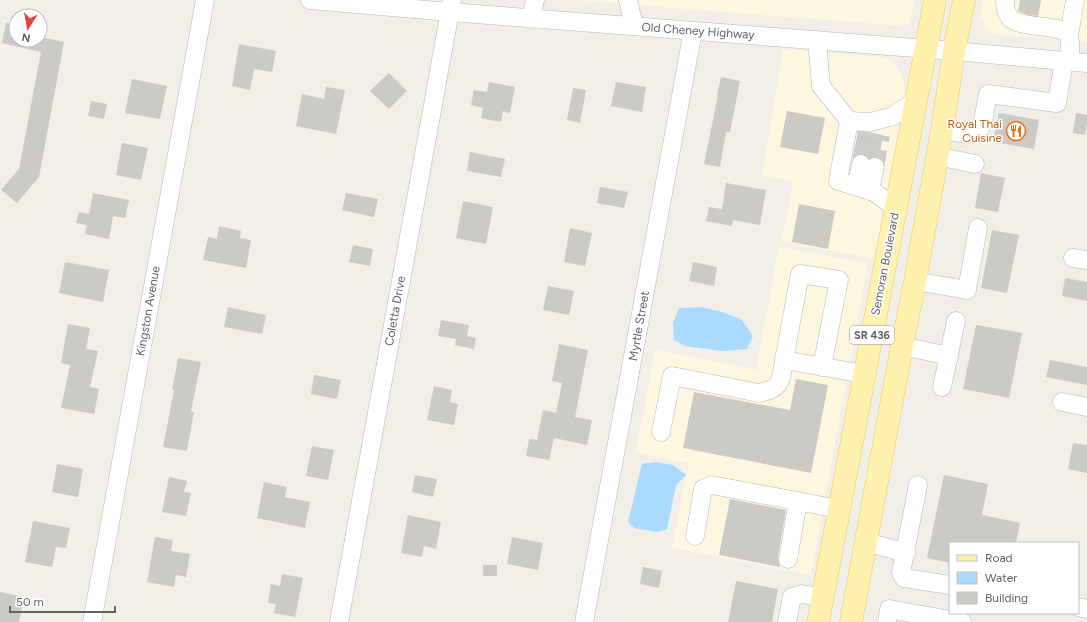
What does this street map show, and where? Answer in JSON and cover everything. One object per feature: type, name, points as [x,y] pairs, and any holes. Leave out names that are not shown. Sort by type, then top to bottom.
[{"type":"main road","name":"Semoran Boulevard","points":[[818,622],[824,598],[864,374],[935,0]]},
{"type":"main road","name":"SR 436","points":[[851,622],[915,281],[964,0]]},
{"type":"main road","points":[[864,374],[878,406],[858,511],[866,542]]},
{"type":"street","name":"Kingston Avenue","points":[[92,622],[205,0]]},
{"type":"street","name":"Old Cheney Highway","points":[[318,0],[451,6],[531,19],[926,48],[1074,62]]},
{"type":"street","points":[[531,19],[535,0]]},
{"type":"street","points":[[628,0],[634,26]]},
{"type":"street","points":[[1005,0],[1007,12],[1010,18],[1016,22],[1056,29],[1066,32],[1069,36]]},
{"type":"street","points":[[942,130],[967,134],[979,130],[983,121],[988,94],[1057,103],[1074,62],[1069,36],[1075,0]]},
{"type":"street","name":"Coletta Drive","points":[[339,622],[451,6]]},
{"type":"street","name":"Myrtle Street","points":[[584,622],[693,31]]},
{"type":"street","points":[[817,40],[821,86],[849,121],[876,127],[916,100]]},
{"type":"street","points":[[849,121],[838,180],[874,192],[896,208]]},
{"type":"street","points":[[937,156],[975,164]]},
{"type":"street","points":[[863,189],[868,166]]},
{"type":"street","points":[[915,281],[967,290],[978,228]]},
{"type":"street","points":[[661,432],[672,376],[759,393],[769,391],[776,387],[782,377],[800,274],[839,280],[822,367]]},
{"type":"street","points":[[942,387],[956,321]]},
{"type":"street","points":[[902,346],[949,356]]},
{"type":"street","points":[[784,360],[864,374]]},
{"type":"street","points":[[1062,402],[1087,407]]},
{"type":"street","points":[[695,536],[703,489],[712,484],[839,509]]},
{"type":"street","points":[[918,485],[901,573],[904,578],[949,585]]},
{"type":"street","points":[[788,559],[798,502]]},
{"type":"street","points":[[866,542],[906,553]]},
{"type":"street","points":[[787,622],[792,597],[802,594],[824,598]]},
{"type":"street","points":[[888,615],[962,622]]},
{"type":"shaded area","points":[[578,0],[914,0],[910,22],[904,26]]},
{"type":"shaded area","points":[[983,0],[1087,0],[1087,42],[991,34],[980,18]]},
{"type":"shaded area","points":[[783,49],[882,57],[891,61],[897,67],[902,77],[905,87],[904,100],[874,259],[781,241],[794,182],[762,175]]},
{"type":"shaded area","points":[[779,247],[868,263],[811,575],[672,548],[689,464],[636,453],[655,349],[756,370]]},
{"type":"water","points":[[702,307],[741,319],[753,336],[747,349],[723,351],[685,346],[674,340],[673,323],[679,308]]},
{"type":"water","points":[[655,462],[673,465],[686,475],[676,485],[667,529],[657,532],[634,528],[628,522],[642,464]]},
{"type":"building","points":[[1020,0],[1041,0],[1038,16],[1018,11]]},
{"type":"building","points":[[6,23],[8,23],[8,44],[2,43]]},
{"type":"building","points":[[48,39],[64,42],[39,177],[17,203],[1,190],[19,169],[41,52],[24,48],[48,48]]},
{"type":"building","points":[[239,44],[276,51],[272,72],[254,69],[250,90],[232,86]]},
{"type":"building","points":[[389,73],[407,91],[389,109],[370,91]]},
{"type":"building","points":[[721,77],[740,81],[730,132],[726,132],[720,167],[704,164]]},
{"type":"building","points":[[132,79],[167,86],[160,119],[125,113]]},
{"type":"building","points":[[489,82],[515,87],[510,113],[503,111],[501,122],[481,118],[483,108],[471,105],[474,90],[487,92]]},
{"type":"building","points":[[616,82],[646,87],[642,112],[611,106]]},
{"type":"building","points":[[326,87],[345,90],[336,134],[296,126],[302,94],[324,99]]},
{"type":"building","points":[[573,88],[586,90],[580,123],[567,120]]},
{"type":"building","points":[[91,101],[107,104],[104,119],[88,116]]},
{"type":"building","points":[[787,111],[825,118],[818,154],[780,147]]},
{"type":"building","name":"Royal Thai Cuisine","points":[[999,113],[1039,120],[1034,149],[993,142]]},
{"type":"building","points":[[1076,113],[1087,115],[1085,135],[1073,133]]},
{"type":"building","points":[[858,132],[869,132],[883,135],[879,158],[870,158],[863,154],[858,154],[853,157]]},
{"type":"building","points":[[122,143],[148,148],[141,180],[116,175]]},
{"type":"building","points":[[470,152],[505,159],[501,177],[467,171]]},
{"type":"building","points":[[981,173],[1005,178],[998,212],[975,208]]},
{"type":"building","points":[[726,183],[766,190],[760,225],[733,220],[732,226],[706,221],[709,207],[722,209]]},
{"type":"building","points":[[600,187],[628,192],[624,208],[597,203]]},
{"type":"building","points":[[93,193],[129,200],[125,218],[113,216],[109,239],[85,234],[87,225],[76,223],[79,212],[89,214]]},
{"type":"building","points":[[346,193],[378,199],[374,217],[342,210]]},
{"type":"building","points":[[463,201],[493,207],[486,244],[456,238]]},
{"type":"building","points":[[799,204],[835,211],[828,249],[792,242]]},
{"type":"building","points":[[219,226],[241,231],[240,238],[251,240],[246,268],[203,260],[208,237],[217,239]]},
{"type":"building","points":[[570,228],[592,233],[585,266],[564,262]]},
{"type":"building","points":[[992,230],[1019,235],[1007,293],[981,288]]},
{"type":"building","points":[[353,245],[373,249],[370,266],[349,262]]},
{"type":"building","points":[[65,262],[109,270],[103,302],[59,293]]},
{"type":"building","points":[[693,262],[717,267],[714,286],[689,281]]},
{"type":"building","points":[[1065,278],[1087,282],[1087,301],[1062,296]]},
{"type":"building","points":[[548,286],[574,291],[569,315],[543,310]]},
{"type":"building","points":[[228,307],[266,315],[262,334],[224,327]]},
{"type":"building","points":[[441,320],[469,325],[467,336],[476,338],[474,349],[455,345],[456,339],[438,336]]},
{"type":"building","points":[[68,324],[90,328],[86,349],[98,351],[90,387],[99,389],[94,414],[61,408],[70,365],[61,363]]},
{"type":"building","points":[[976,325],[1022,333],[1009,398],[963,389]]},
{"type":"building","points":[[559,344],[588,350],[575,417],[592,420],[587,445],[554,438],[549,460],[526,456],[529,439],[537,440],[543,410],[556,413],[562,383],[552,381]]},
{"type":"building","points":[[178,358],[201,362],[191,411],[194,412],[187,451],[163,447],[174,390],[172,390]]},
{"type":"building","points":[[1050,360],[1087,367],[1087,385],[1046,377]]},
{"type":"building","points":[[314,375],[341,380],[337,399],[311,394]]},
{"type":"building","points":[[796,379],[828,385],[811,473],[683,448],[694,392],[790,410]]},
{"type":"building","points":[[434,386],[452,390],[450,402],[458,404],[454,425],[427,420]]},
{"type":"building","points":[[1073,443],[1087,445],[1087,473],[1068,469]]},
{"type":"building","points":[[312,446],[334,450],[328,480],[306,476]]},
{"type":"building","points":[[57,464],[83,469],[78,497],[52,492]]},
{"type":"building","points":[[415,475],[437,479],[433,497],[412,492]]},
{"type":"building","points":[[944,475],[988,484],[982,515],[1020,523],[1016,542],[949,542],[949,563],[927,558]]},
{"type":"building","points":[[169,477],[187,481],[184,492],[191,493],[186,516],[162,512]]},
{"type":"building","points":[[264,482],[287,487],[285,497],[310,502],[305,528],[257,518]]},
{"type":"building","points":[[730,499],[786,510],[778,557],[780,567],[719,555]]},
{"type":"building","points":[[408,515],[441,522],[436,549],[424,546],[422,557],[401,553]]},
{"type":"building","points":[[33,521],[70,528],[66,548],[56,547],[52,567],[25,562]]},
{"type":"building","points":[[155,537],[173,540],[171,551],[190,554],[186,577],[176,575],[174,587],[147,582]]},
{"type":"building","points":[[512,537],[543,543],[538,570],[507,564]]},
{"type":"building","points":[[483,565],[497,565],[497,576],[483,576]]},
{"type":"building","points":[[643,567],[662,571],[659,588],[640,584]]},
{"type":"building","points":[[282,574],[303,578],[295,617],[274,613],[276,604],[268,603],[271,584],[280,586]]},
{"type":"building","points":[[736,581],[778,589],[772,622],[728,622]]},
{"type":"building","points":[[0,592],[24,597],[19,622],[0,622]]},
{"type":"tunnel","points":[[861,164],[867,132]]},
{"type":"tunnel","points":[[875,167],[881,135]]},
{"type":"place","name":"Royal Thai Cuisine","points":[[1016,131]]}]
